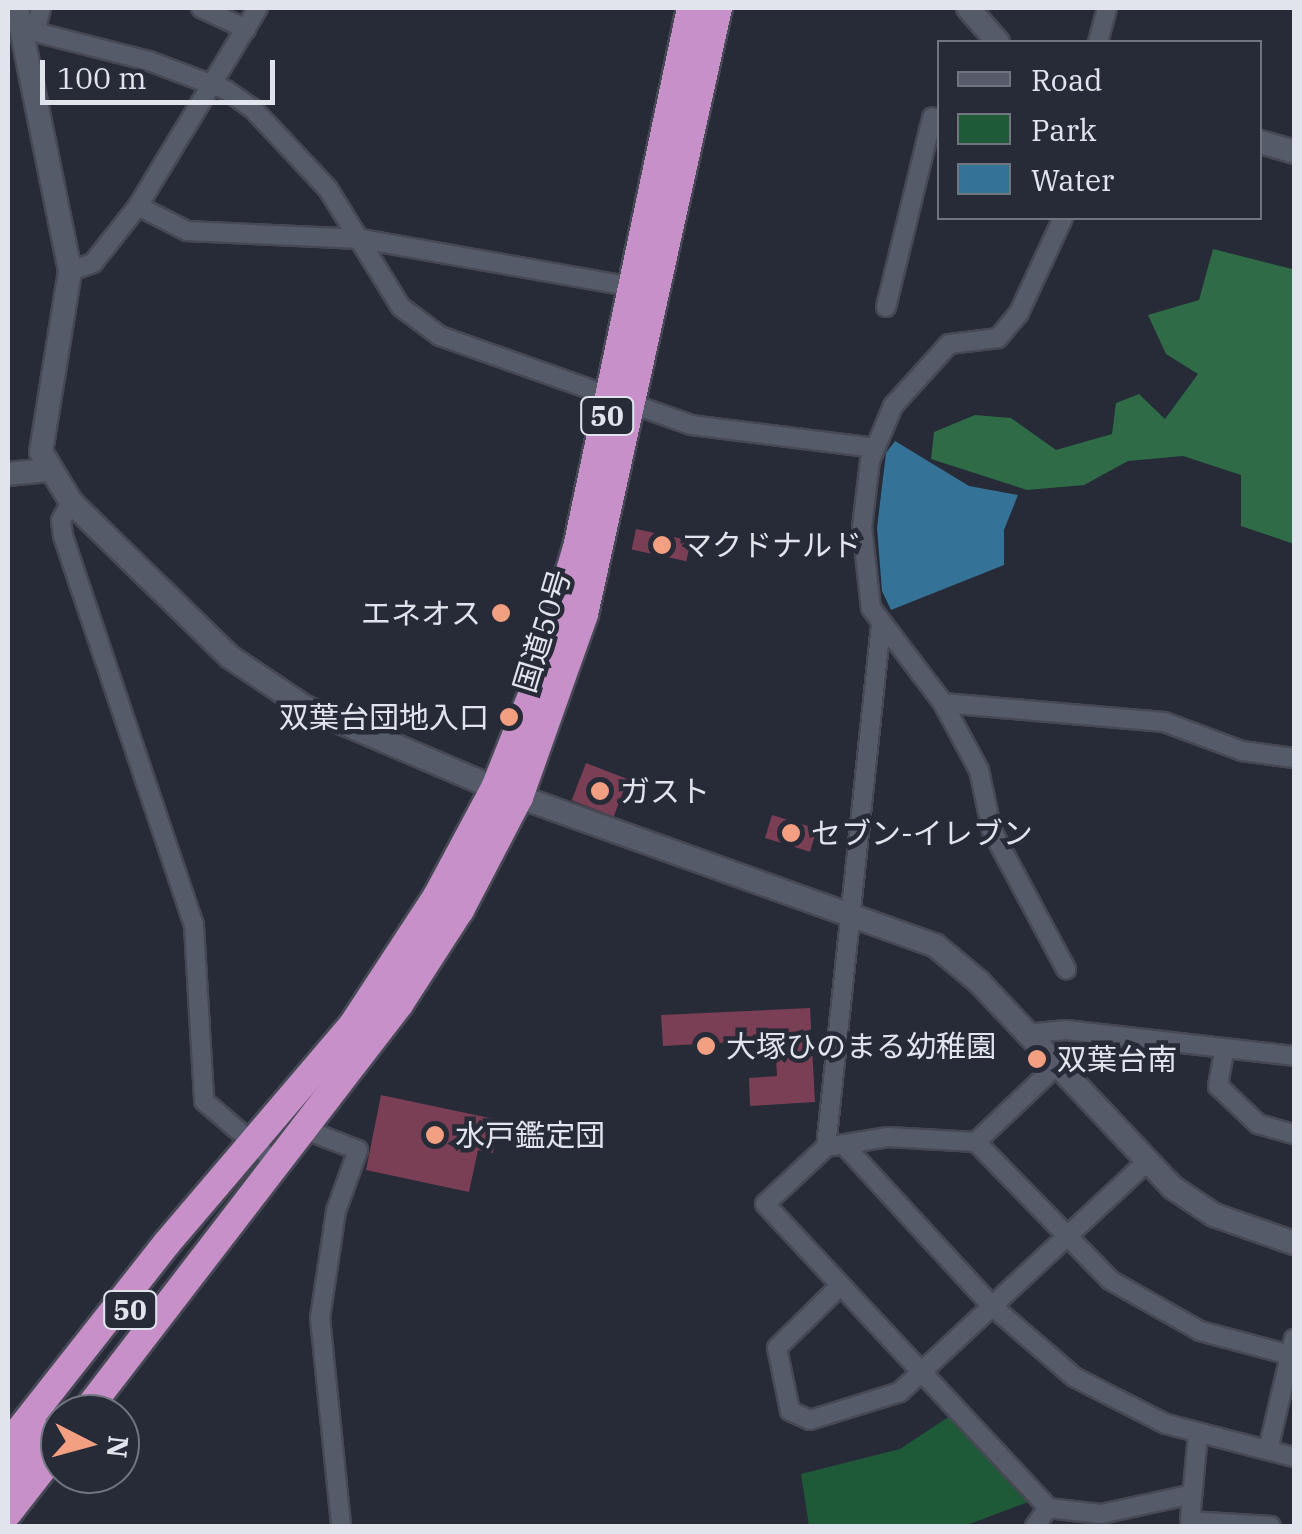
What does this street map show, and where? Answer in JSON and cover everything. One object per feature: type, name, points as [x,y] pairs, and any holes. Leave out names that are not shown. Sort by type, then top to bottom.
[{"type":"highway","name":"国道50号","points":[[622,400],[634,288],[691,8]]},
{"type":"highway","name":"国道50号","points":[[224,1178],[304,1129],[424,969],[507,792],[622,400],[718,8]]},
{"type":"highway","name":"国道50号","points":[[251,1197],[266,1154],[507,792]]},
{"type":"highway","points":[[8,1446],[224,1178]]},
{"type":"highway","name":"50","points":[[8,1475],[224,1178]]},
{"type":"highway","points":[[123,1394],[215,1267],[251,1197]]},
{"type":"highway","name":"50","points":[[99,1394],[251,1197]]},
{"type":"highway","points":[[8,1513],[40,1472]]},
{"type":"highway","points":[[22,1526],[47,1494]]},
{"type":"street","points":[[20,24],[41,8]]},
{"type":"street","points":[[201,8],[246,29]]},
{"type":"street","points":[[70,272],[93,262],[138,206],[258,8]]},
{"type":"street","points":[[968,8],[996,40]]},
{"type":"street","points":[[1099,40],[1107,8]]},
{"type":"street","points":[[20,24],[149,61],[214,86],[281,132],[361,239],[386,287],[413,320],[440,336],[717,431],[875,448]]},
{"type":"street","points":[[20,24],[70,272],[40,433],[48,470],[71,502],[230,657],[275,692],[507,792],[851,913],[947,954],[1147,1162],[1214,1215],[1294,1243]]},
{"type":"street","points":[[886,306],[932,118],[937,119]]},
{"type":"street","points":[[1262,143],[1294,152]]},
{"type":"street","points":[[138,206],[187,232],[361,239],[634,288]]},
{"type":"street","points":[[1063,220],[1020,314],[998,338],[948,344],[893,406],[875,448],[862,527],[871,608],[943,703],[979,770],[992,831],[1066,969]]},
{"type":"street","points":[[8,474],[48,470]]},
{"type":"street","points":[[71,502],[61,521],[63,536],[194,926],[204,1101],[266,1154]]},
{"type":"street","points":[[881,625],[851,913],[834,1145],[993,1307],[1074,1377],[1198,1434],[1294,1457]]},
{"type":"street","points":[[943,703],[1164,722],[1242,751],[1294,758]]},
{"type":"street","points":[[1026,1034],[1066,1030],[1203,1042],[1224,1052],[1294,1056]]},
{"type":"street","points":[[1224,1052],[1218,1086],[1258,1124],[1294,1134]]},
{"type":"street","points":[[976,1142],[1056,1066]]},
{"type":"street","points":[[304,1129],[358,1150],[336,1212],[320,1318],[341,1526]]},
{"type":"street","points":[[1190,1495],[1101,1514],[1048,1508],[766,1204],[834,1145],[888,1137],[976,1142],[1066,1239],[1110,1280],[1168,1317],[1293,1350],[1268,1450]]},
{"type":"street","points":[[840,1286],[778,1348],[790,1411],[810,1420],[900,1392],[1147,1162]]},
{"type":"street","points":[[1198,1434],[1190,1521],[1271,1526]]},
{"type":"street","points":[[1035,1526],[1048,1508]]},
{"type":"green space","points":[[1213,249],[1292,269],[1294,544],[1241,526],[1241,475],[1183,456],[1128,461],[1084,485],[1027,490],[931,459],[934,432],[975,415],[1011,418],[1056,450],[1112,434],[1116,403],[1139,394],[1165,419],[1198,374],[1166,354],[1148,315],[1199,300]]},
{"type":"green space","points":[[950,1416],[1031,1501],[964,1526],[809,1526],[801,1474],[900,1449]]},
{"type":"water","points":[[895,441],[969,486],[1018,495],[1004,530],[1004,565],[891,610],[882,591],[877,528],[886,453]]},
{"type":"building","name":"マクドナルド","points":[[636,529],[691,541],[686,561],[632,550]]},
{"type":"building","name":"ガスト","points":[[586,763],[628,779],[614,816],[572,800]]},
{"type":"building","name":"セブン-イレブン","points":[[772,815],[817,829],[810,852],[765,838]]},
{"type":"building","points":[[810,1008],[815,1102],[750,1106],[749,1078],[777,1076],[775,1040],[663,1046],[661,1015]]},
{"type":"building","name":"水戸鑑定団","points":[[381,1095],[499,1120],[493,1153],[478,1150],[469,1192],[366,1170]]},
{"type":"place","name":"マクドナルド","points":[[662,545]]},
{"type":"place","name":"エネオス","points":[[501,613]]},
{"type":"place","name":"双葉台団地入口","points":[[509,717]]},
{"type":"place","name":"ガスト","points":[[600,791]]},
{"type":"place","name":"セブン-イレブン","points":[[791,833]]},
{"type":"place","name":"大塚ひのまる幼稚園","points":[[706,1046]]},
{"type":"place","name":"双葉台南","points":[[1037,1059]]},
{"type":"place","name":"水戸鑑定団","points":[[435,1135]]}]
